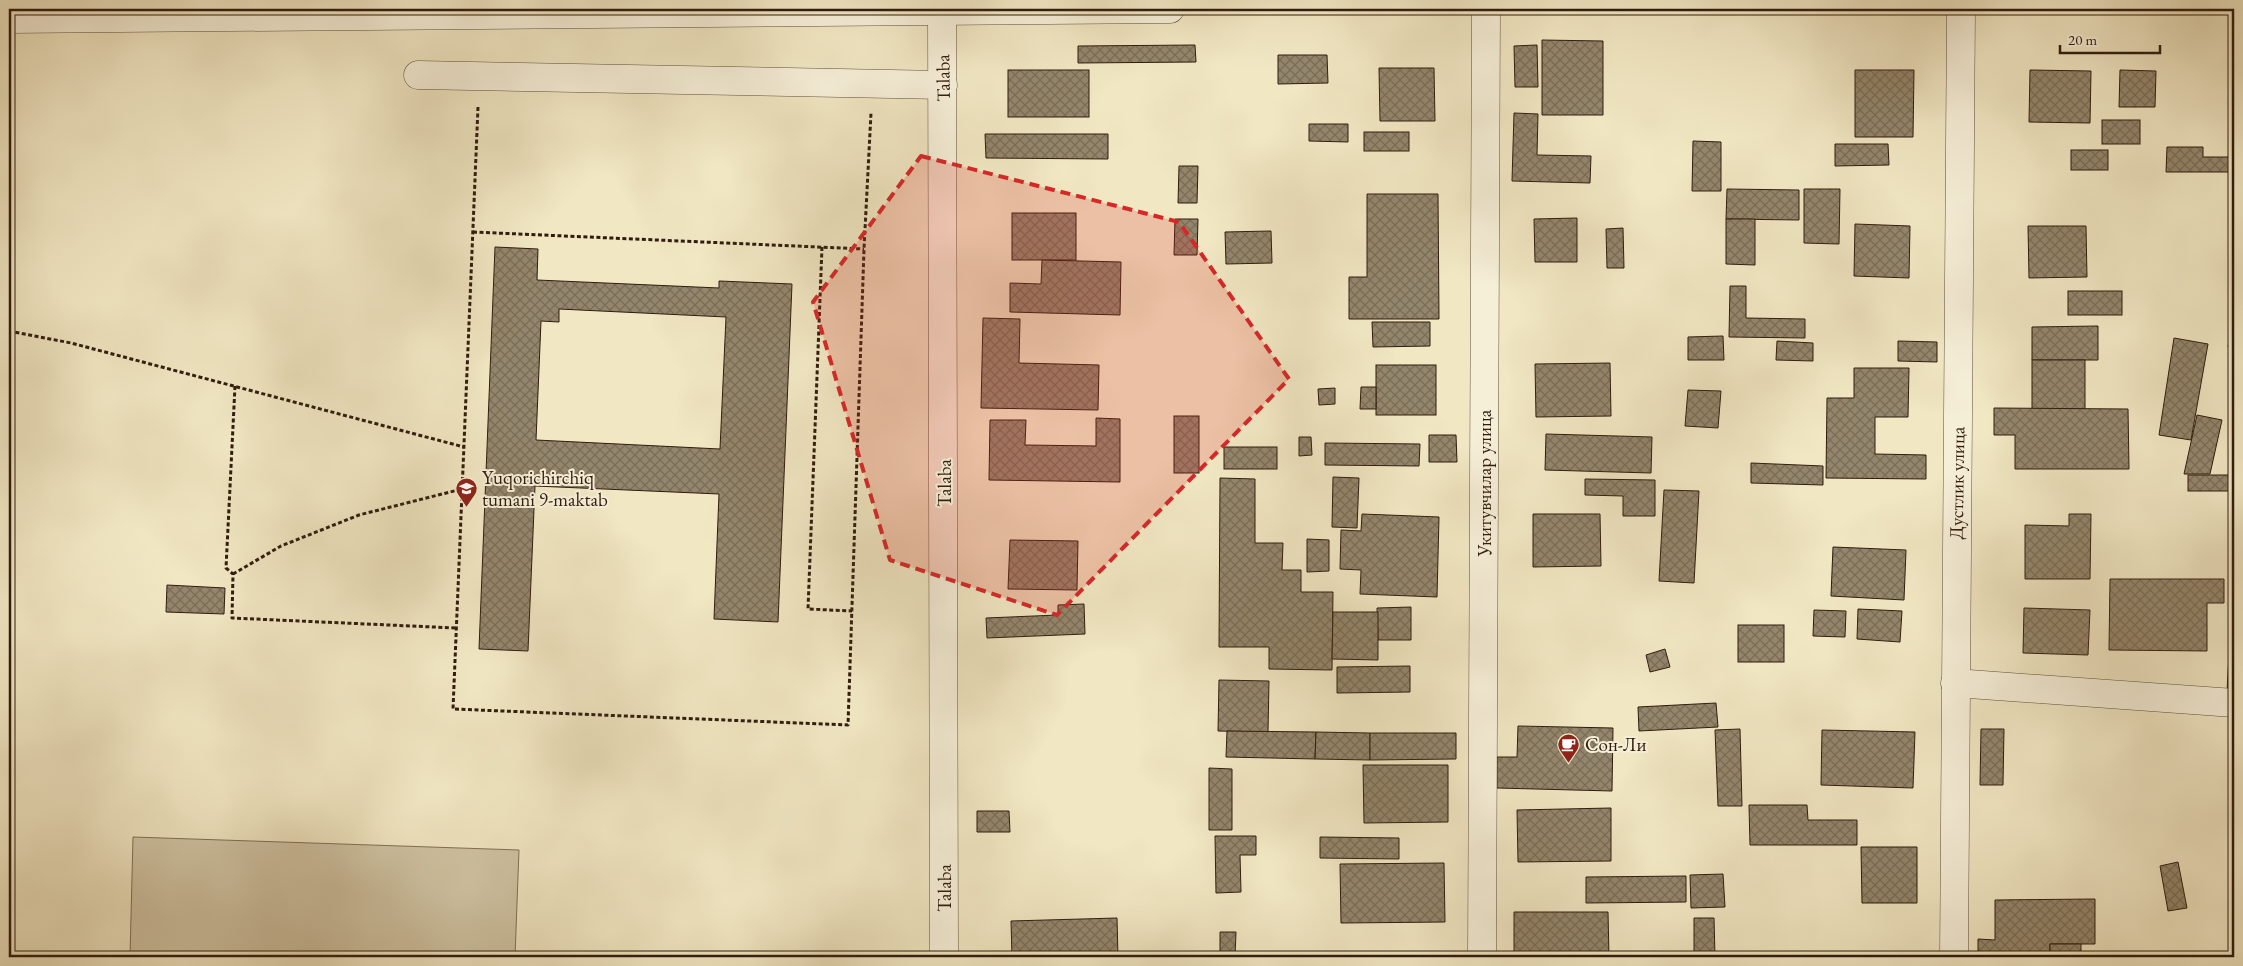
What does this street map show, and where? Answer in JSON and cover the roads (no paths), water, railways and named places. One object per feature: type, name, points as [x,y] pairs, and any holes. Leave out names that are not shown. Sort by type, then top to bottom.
[{"type":"street","points":[[9,19],[44,13],[1170,9]]},
{"type":"street","name":"Укитувчилар улица","points":[[1482,957],[1486,9]]},
{"type":"street","name":"Дустлик улица","points":[[1954,957],[1961,9]]},
{"type":"street","name":"Talaba","points":[[942,10],[944,957]]},
{"type":"street","points":[[418,75],[943,85]]},
{"type":"street","points":[[1955,683],[2234,703]]},
{"type":"place","name":"Yuqorichirchiq tumani 9-maktab","points":[[466,507]]},
{"type":"place","name":"Сон-Ли","points":[[1569,763]]}]
